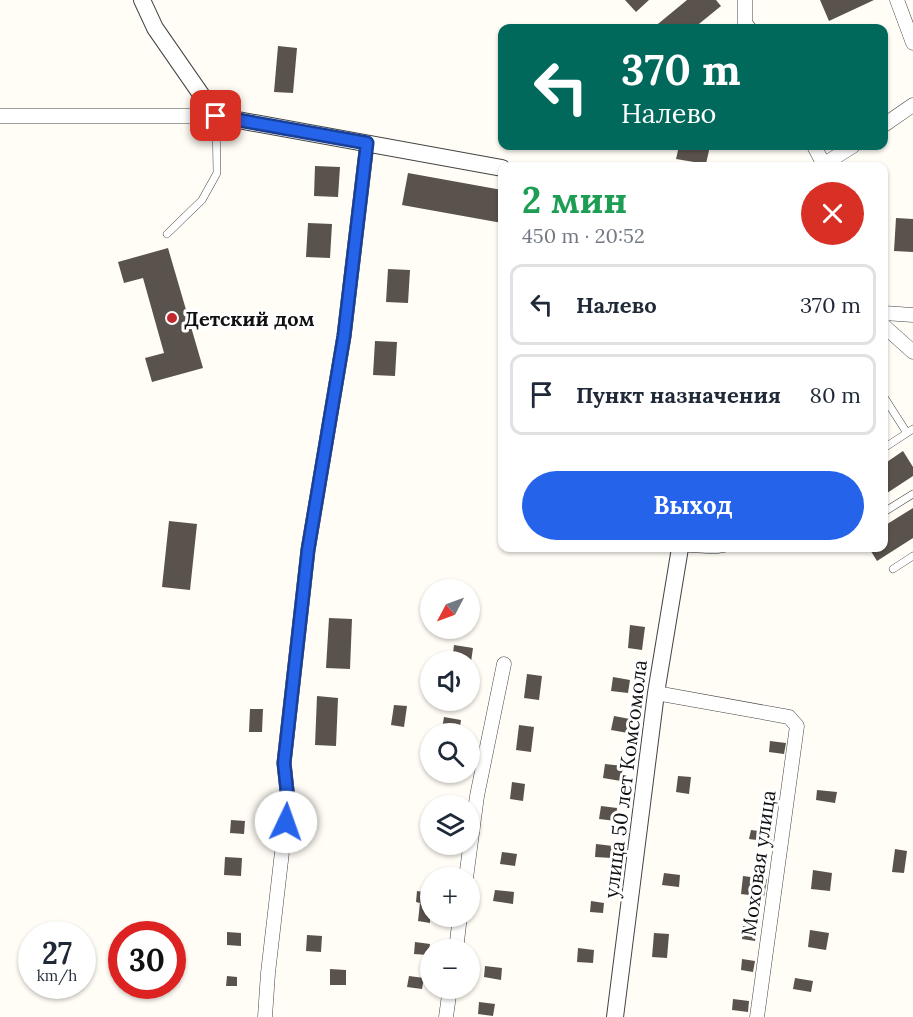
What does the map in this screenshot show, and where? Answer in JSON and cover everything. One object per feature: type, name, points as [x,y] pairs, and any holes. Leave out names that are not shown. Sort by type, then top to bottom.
[{"type":"street","points":[[142,0],[155,28],[216,116]]},
{"type":"street","points":[[745,0],[746,24]]},
{"type":"street","points":[[897,0],[913,43]]},
{"type":"street","points":[[888,122],[913,105]]},
{"type":"street","points":[[0,116],[216,116],[498,167]]},
{"type":"street","points":[[266,1017],[268,973],[288,800],[284,763],[308,550],[344,336],[367,143]]},
{"type":"street","points":[[828,162],[847,150]]},
{"type":"street","points":[[888,313],[913,315]]},
{"type":"street","points":[[888,330],[913,352]]},
{"type":"street","name":"улица 50 лет Комсомола","points":[[615,1017],[656,693],[680,552]]},
{"type":"street","points":[[467,867],[477,796],[504,664]]},
{"type":"street","name":"Моховая улица","points":[[656,693],[789,717],[797,726],[757,1017]]},
{"type":"street","points":[[446,1017],[448,999]]},
{"type":"lane","points":[[167,234],[202,200],[217,173],[216,116]]},
{"type":"lane","points":[[888,402],[910,431],[888,445]]},
{"type":"lane","points":[[888,510],[913,494]]},
{"type":"lane","points":[[893,569],[913,556]]},
{"type":"building","points":[[625,0],[649,0],[636,12]]},
{"type":"building","points":[[687,0],[716,0],[721,6],[699,24],[658,24]]},
{"type":"building","points":[[820,0],[874,0],[829,21]]},
{"type":"building","points":[[278,46],[297,48],[293,93],[274,92]]},
{"type":"building","points":[[678,150],[709,150],[706,162],[676,159]]},
{"type":"building","points":[[315,166],[340,167],[338,197],[314,196]]},
{"type":"building","points":[[408,173],[498,189],[498,222],[402,205]]},
{"type":"building","points":[[896,218],[913,219],[913,252],[894,251]]},
{"type":"building","points":[[308,223],[332,224],[330,258],[306,257]]},
{"type":"building","name":"Детский дом","points":[[168,248],[203,368],[152,382],[145,358],[164,353],[143,278],[124,283],[118,262]]},
{"type":"building","points":[[388,269],[410,270],[408,303],[386,302]]},
{"type":"building","points":[[375,341],[397,342],[395,376],[373,375]]},
{"type":"building","points":[[903,451],[913,467],[913,476],[888,492],[888,461]]},
{"type":"building","points":[[913,508],[913,538],[877,561],[871,552],[888,552],[888,524]]},
{"type":"building","points":[[169,521],[197,524],[190,590],[162,587]]},
{"type":"building","points":[[329,618],[352,619],[350,669],[326,668]]},
{"type":"building","points":[[630,625],[645,627],[642,650],[628,648]]},
{"type":"building","points":[[454,645],[473,648],[473,651],[453,651]]},
{"type":"building","points":[[527,674],[542,676],[539,700],[524,698]]},
{"type":"building","points":[[613,677],[630,680],[628,693],[611,691]]},
{"type":"building","points":[[317,696],[338,698],[336,746],[315,745]]},
{"type":"building","points":[[394,705],[407,706],[404,727],[391,725]]},
{"type":"building","points":[[250,709],[263,709],[262,732],[249,732]]},
{"type":"building","points":[[614,716],[630,719],[628,733],[611,730]]},
{"type":"building","points":[[444,717],[461,720],[461,723],[443,723]]},
{"type":"building","points":[[519,725],[534,727],[531,752],[516,750]]},
{"type":"building","points":[[770,741],[786,743],[784,754],[769,752]]},
{"type":"building","points":[[605,764],[623,766],[621,781],[603,778]]},
{"type":"building","points":[[678,776],[691,777],[689,794],[676,792]]},
{"type":"building","points":[[512,782],[525,784],[523,801],[510,799]]},
{"type":"building","points":[[817,790],[837,792],[835,803],[816,800]]},
{"type":"building","points":[[601,806],[617,808],[616,821],[599,819]]},
{"type":"building","points":[[231,820],[245,821],[244,834],[230,833]]},
{"type":"building","points":[[751,830],[772,833],[771,842],[749,839]]},
{"type":"building","points":[[596,844],[613,846],[612,858],[595,857]]},
{"type":"building","points":[[895,849],[907,851],[904,873],[892,872]]},
{"type":"building","points":[[502,852],[517,854],[515,866],[500,864]]},
{"type":"building","points":[[225,857],[242,858],[241,876],[224,875]]},
{"type":"building","points":[[813,870],[832,873],[830,891],[811,889]]},
{"type":"building","points":[[664,873],[680,875],[679,887],[662,885]]},
{"type":"building","points":[[743,876],[767,879],[764,897],[741,894]]},
{"type":"building","points":[[495,890],[514,892],[513,904],[493,901]]},
{"type":"building","points":[[417,891],[420,891],[420,903],[416,902]]},
{"type":"building","points":[[591,901],[604,903],[603,913],[590,912]]},
{"type":"building","points":[[743,926],[757,927],[755,941],[742,939]]},
{"type":"building","points":[[810,930],[829,933],[826,950],[808,947]]},
{"type":"building","points":[[227,932],[241,933],[241,946],[227,945]]},
{"type":"building","points":[[654,933],[669,934],[667,958],[652,957]]},
{"type":"building","points":[[307,935],[322,936],[321,952],[306,951]]},
{"type":"building","points":[[415,942],[420,943],[420,954],[414,954]]},
{"type":"building","points":[[578,948],[594,950],[593,963],[577,962]]},
{"type":"building","points":[[742,959],[755,961],[753,972],[741,970]]},
{"type":"building","points":[[485,966],[502,968],[501,980],[484,977]]},
{"type":"building","points":[[330,969],[346,970],[346,985],[330,985]]},
{"type":"building","points":[[227,976],[237,977],[237,986],[226,986]]},
{"type":"building","points":[[409,976],[420,977],[420,989],[407,987]]},
{"type":"building","points":[[795,978],[813,981],[811,992],[793,989]]},
{"type":"building","points":[[733,999],[749,1001],[748,1012],[732,1010]]},
{"type":"building","points":[[479,1002],[495,1004],[493,1016],[478,1014]]},
{"type":"place","name":"Детский дом","points":[[172,318]]},
{"type":"route","points":[[216,116],[367,143],[344,336],[308,550],[284,763],[288,800],[286,822]]}]
